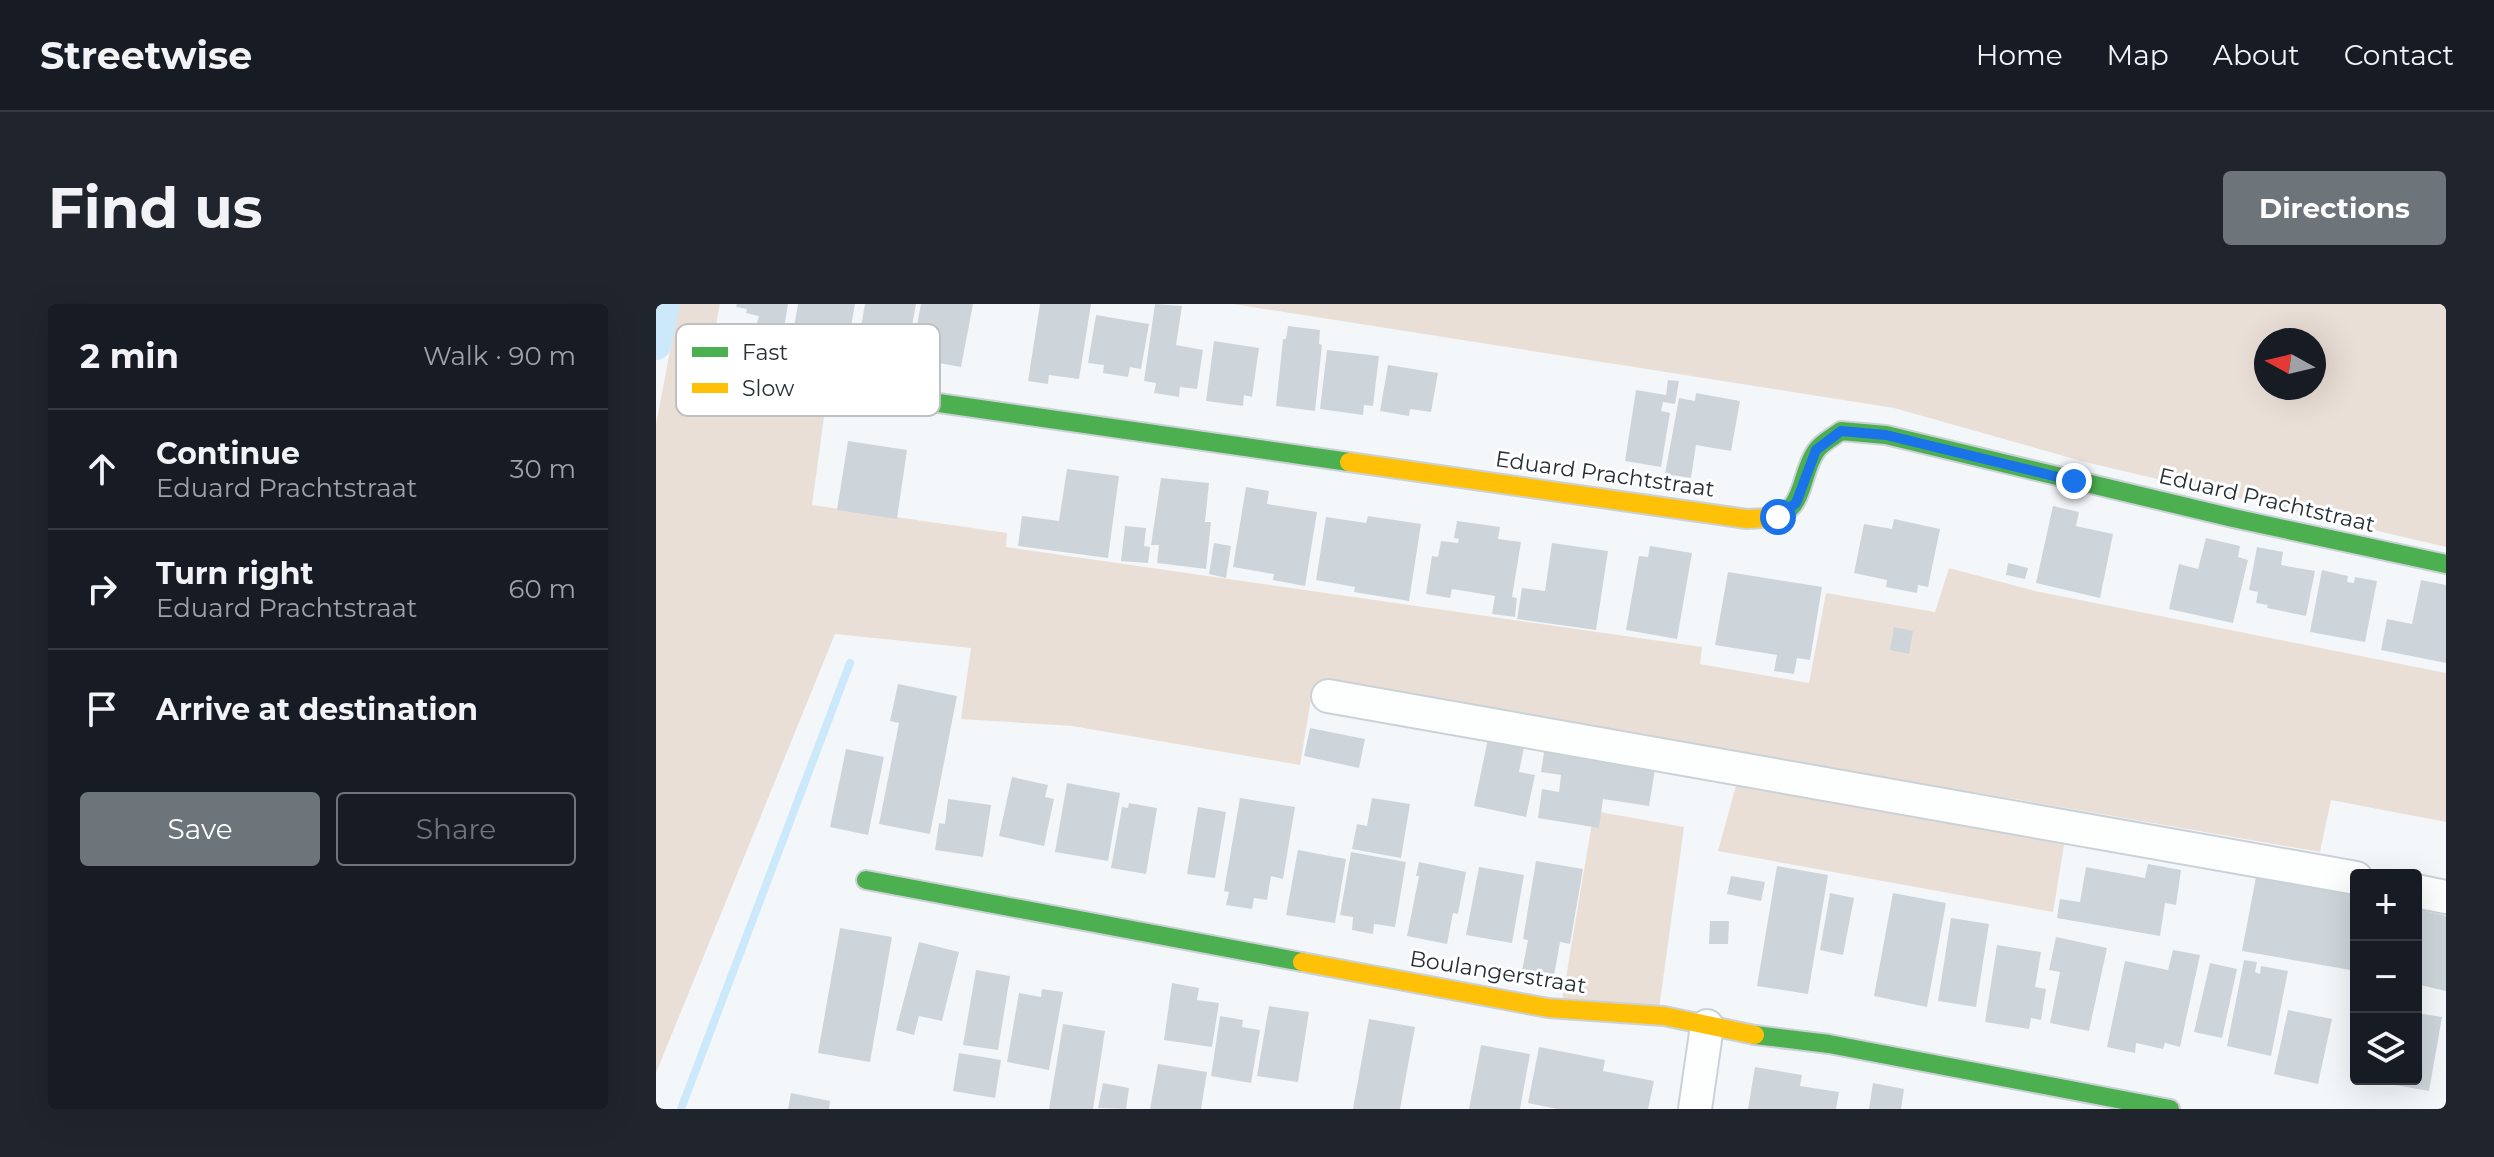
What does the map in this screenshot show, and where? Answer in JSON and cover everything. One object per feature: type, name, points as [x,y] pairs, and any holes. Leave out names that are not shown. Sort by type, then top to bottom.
[{"type":"street","name":"Eduard Prachtstraat","points":[[940,403],[1747,519],[1778,517],[1796,503],[1816,450],[1841,431],[1886,435],[2190,508],[2446,564]]},
{"type":"street","points":[[1328,696],[2350,877]]},
{"type":"street","name":"Boulangerstraat","points":[[866,880],[1548,1008],[1664,1016],[1759,1036],[1829,1044],[2170,1109]]},
{"type":"street","points":[[2422,892],[2446,897]]},
{"type":"street","points":[[1695,1109],[1707,1026]]},
{"type":"shaded area","points":[[679,304],[720,304],[716,324],[676,324],[676,416],[824,416],[812,505],[1007,533],[1006,547],[1702,647],[1700,664],[1809,683],[1826,593],[1935,612],[1949,568],[2035,591],[2446,673],[2446,822],[2331,800],[2320,852],[2009,798],[1313,687],[1300,765],[1072,726],[961,719],[971,648],[835,634],[656,1073],[656,424]]},
{"type":"shaded area","points":[[1233,304],[2446,304],[2446,547],[2085,462],[1894,408]]},
{"type":"shaded area","points":[[1737,782],[2066,833],[2053,912],[1718,851]]},
{"type":"shaded area","points":[[1594,811],[1684,827],[1659,1009],[1562,1001]]},
{"type":"building","points":[[737,304],[788,304],[785,324],[757,323],[759,316],[736,307]]},
{"type":"building","points":[[798,304],[855,304],[851,324],[794,324]]},
{"type":"building","points":[[865,304],[916,304],[912,324],[861,324]]},
{"type":"building","points":[[921,304],[973,304],[961,367],[940,363],[940,324],[917,324]]},
{"type":"building","points":[[1040,304],[1091,304],[1079,379],[1049,375],[1048,384],[1028,381]]},
{"type":"building","points":[[1155,304],[1182,306],[1176,345],[1203,350],[1197,389],[1180,387],[1179,397],[1154,393],[1156,383],[1144,381]]},
{"type":"building","points":[[1096,315],[1149,324],[1141,369],[1130,367],[1128,377],[1103,373],[1104,365],[1088,363]]},
{"type":"building","points":[[1288,326],[1320,330],[1319,344],[1322,345],[1315,411],[1276,406],[1283,339],[1286,339]]},
{"type":"building","points":[[1214,341],[1259,348],[1252,397],[1244,395],[1243,406],[1206,401]]},
{"type":"building","points":[[1327,350],[1379,356],[1373,406],[1364,405],[1363,415],[1320,409]]},
{"type":"building","points":[[1388,365],[1438,373],[1431,412],[1410,409],[1409,416],[1380,411]]},
{"type":"building","points":[[1668,380],[1679,381],[1675,404],[1663,402],[1661,411],[1670,413],[1661,467],[1625,461],[1636,390],[1666,395]]},
{"type":"building","points":[[1696,393],[1740,401],[1731,451],[1696,445],[1691,478],[1665,474],[1679,398],[1695,401]]},
{"type":"building","points":[[848,441],[907,450],[897,519],[837,510]]},
{"type":"building","points":[[1067,469],[1119,476],[1108,558],[1018,546],[1022,516],[1059,521]]},
{"type":"building","points":[[1161,478],[1209,483],[1205,522],[1211,522],[1206,569],[1157,563],[1159,545],[1151,545]]},
{"type":"building","points":[[1246,487],[1269,491],[1267,504],[1317,512],[1305,586],[1273,580],[1274,574],[1233,567]]},
{"type":"building","points":[[2053,506],[2079,512],[2076,526],[2113,534],[2100,598],[2036,583]]},
{"type":"building","points":[[1368,516],[1421,524],[1409,601],[1354,592],[1355,587],[1316,580],[1326,517],[1366,523]]},
{"type":"building","points":[[1894,519],[1940,529],[1928,587],[1918,585],[1917,593],[1886,587],[1887,580],[1854,573],[1864,524],[1892,529]]},
{"type":"building","points":[[1457,521],[1500,527],[1498,539],[1521,542],[1512,597],[1517,598],[1515,617],[1492,614],[1495,596],[1452,589],[1450,598],[1426,594],[1432,556],[1438,557],[1441,541],[1458,543],[1459,539],[1454,538]]},
{"type":"building","points":[[1125,526],[1146,528],[1144,546],[1150,547],[1148,563],[1121,561]]},
{"type":"building","points":[[2206,538],[2240,546],[2238,557],[2248,560],[2233,623],[2169,609],[2179,564],[2198,569]]},
{"type":"building","points":[[1214,543],[1231,546],[1226,578],[1209,574]]},
{"type":"building","points":[[1552,543],[1608,551],[1596,630],[1517,619],[1522,588],[1545,591]]},
{"type":"building","points":[[1650,546],[1692,553],[1677,639],[1626,630],[1639,556],[1648,557]]},
{"type":"building","points":[[2257,547],[2283,552],[2281,565],[2315,571],[2306,616],[2256,603],[2258,592],[2249,590]]},
{"type":"building","points":[[2008,563],[2028,568],[2025,579],[2006,575]]},
{"type":"building","points":[[2322,570],[2348,576],[2347,582],[2354,583],[2355,577],[2377,581],[2365,642],[2310,632]]},
{"type":"building","points":[[1728,572],[1822,587],[1810,660],[1797,658],[1794,674],[1774,671],[1777,655],[1715,645]]},
{"type":"building","points":[[2421,580],[2446,585],[2446,663],[2381,650],[2387,619],[2412,624]]},
{"type":"building","points":[[1894,627],[1913,631],[1909,654],[1890,650]]},
{"type":"building","points":[[898,684],[957,696],[930,834],[879,824],[899,723],[890,721]]},
{"type":"building","points":[[1310,728],[1365,739],[1359,768],[1304,756]]},
{"type":"building","points":[[1489,734],[1525,742],[1519,772],[1535,775],[1526,817],[1474,806]]},
{"type":"building","points":[[1546,739],[1657,757],[1649,806],[1603,799],[1599,828],[1538,818],[1542,789],[1559,792],[1561,775],[1541,772]]},
{"type":"building","points":[[846,749],[884,757],[868,835],[830,827]]},
{"type":"building","points":[[1012,777],[1048,785],[1045,797],[1054,799],[1044,846],[999,836]]},
{"type":"building","points":[[1067,783],[1120,793],[1108,861],[1055,852]]},
{"type":"building","points":[[1240,798],[1295,807],[1283,879],[1271,876],[1267,900],[1254,898],[1252,909],[1226,905],[1229,892],[1224,891]]},
{"type":"building","points":[[1372,798],[1410,804],[1401,858],[1352,849],[1357,824],[1367,826]]},
{"type":"building","points":[[948,799],[991,805],[983,857],[935,850],[939,823],[945,824]]},
{"type":"building","points":[[1129,803],[1157,808],[1146,874],[1111,868],[1122,807],[1128,808]]},
{"type":"building","points":[[1198,807],[1226,812],[1215,878],[1187,874]]},
{"type":"building","points":[[1298,850],[1346,859],[1335,923],[1286,915]]},
{"type":"building","points":[[1351,852],[1406,862],[1395,927],[1374,924],[1373,934],[1352,930],[1353,917],[1340,915]]},
{"type":"building","points":[[1536,861],[1583,869],[1570,944],[1560,942],[1553,981],[1521,976],[1528,940],[1523,939]]},
{"type":"building","points":[[1419,862],[1466,872],[1458,914],[1453,913],[1447,944],[1407,936]]},
{"type":"building","points":[[2148,864],[2181,870],[2176,905],[2165,903],[2160,936],[2057,918],[2060,899],[2080,902],[2086,867],[2145,878]]},
{"type":"building","points":[[1777,866],[1828,875],[1808,994],[1757,986]]},
{"type":"building","points":[[1479,867],[1524,875],[1512,943],[1466,935]]},
{"type":"building","points":[[1731,876],[1765,882],[1761,901],[1727,894]]},
{"type":"building","points":[[2256,877],[2350,894],[2350,970],[2242,951]]},
{"type":"building","points":[[1830,893],[1854,898],[1843,955],[1820,950]]},
{"type":"building","points":[[1893,893],[1946,903],[1927,1007],[1874,996]]},
{"type":"building","points":[[2422,910],[2446,916],[2446,991],[2422,985]]},
{"type":"building","points":[[1951,918],[1989,924],[1976,1007],[1938,1001]]},
{"type":"building","points":[[1710,921],[1729,921],[1728,944],[1709,944]]},
{"type":"building","points":[[840,928],[892,937],[870,1062],[818,1053]]},
{"type":"building","points":[[2056,937],[2107,948],[2089,1031],[2050,1023],[2060,972],[2049,970]]},
{"type":"building","points":[[919,942],[959,952],[942,1021],[919,1016],[914,1035],[896,1030]]},
{"type":"building","points":[[1997,945],[2041,952],[2035,987],[2046,989],[2041,1020],[2031,1018],[2029,1029],[1985,1022]]},
{"type":"building","points":[[2173,950],[2200,955],[2180,1047],[2165,1043],[2163,1049],[2136,1043],[2135,1053],[2107,1047],[2125,961],[2168,970]]},
{"type":"building","points":[[2244,960],[2257,962],[2255,972],[2260,974],[2261,966],[2288,971],[2271,1056],[2227,1046]]},
{"type":"building","points":[[2210,963],[2237,969],[2222,1038],[2194,1032]]},
{"type":"building","points":[[976,970],[1010,976],[998,1050],[963,1045]]},
{"type":"building","points":[[1172,983],[1199,988],[1197,1000],[1219,1003],[1212,1047],[1164,1040]]},
{"type":"building","points":[[1042,989],[1063,992],[1049,1070],[1007,1062],[1019,993],[1041,997]]},
{"type":"building","points":[[1269,1006],[1309,1012],[1298,1082],[1257,1076]]},
{"type":"building","points":[[2288,1010],[2332,1019],[2318,1084],[2274,1074]]},
{"type":"building","points":[[2422,1014],[2442,1017],[2429,1091],[2395,1085],[2422,1085]]},
{"type":"building","points":[[1220,1016],[1243,1020],[1242,1027],[1260,1030],[1251,1083],[1211,1076]]},
{"type":"building","points":[[1369,1019],[1415,1027],[1400,1109],[1353,1109]]},
{"type":"building","points":[[1063,1024],[1105,1031],[1093,1109],[1049,1109]]},
{"type":"building","points":[[1481,1045],[1530,1054],[1520,1109],[1469,1109]]},
{"type":"building","points":[[1539,1047],[1605,1060],[1603,1071],[1654,1081],[1648,1109],[1557,1109],[1528,1103]]},
{"type":"building","points":[[959,1053],[1001,1060],[995,1098],[953,1091]]},
{"type":"building","points":[[1158,1064],[1207,1072],[1201,1109],[1150,1109]]},
{"type":"building","points":[[1755,1067],[1802,1075],[1800,1086],[1839,1092],[1836,1109],[1748,1109]]},
{"type":"building","points":[[1103,1083],[1129,1088],[1126,1109],[1098,1108]]},
{"type":"building","points":[[1873,1083],[1904,1089],[1901,1109],[1869,1109]]},
{"type":"building","points":[[791,1093],[830,1101],[829,1109],[788,1109]]},
{"type":"waterway","points":[[656,345],[665,304]]},
{"type":"waterway","points":[[681,1109],[850,663]]},
{"type":"traffic: fast","points":[[940,403],[1349,462]]},
{"type":"traffic: fast","points":[[1765,518],[1779,515],[1795,502],[1816,451],[1841,431],[1886,435],[2233,518],[2446,564]]},
{"type":"traffic: fast","points":[[866,880],[1302,962]]},
{"type":"traffic: fast","points":[[1755,1035],[1829,1044],[2170,1109]]},
{"type":"traffic: slow","points":[[1349,462],[1747,519],[1765,518]]},
{"type":"traffic: slow","points":[[1302,962],[1548,1008],[1664,1016],[1755,1035]]},
{"type":"route","points":[[1778,517],[1796,503],[1816,450],[1841,431],[1886,435],[2074,481]]}]
